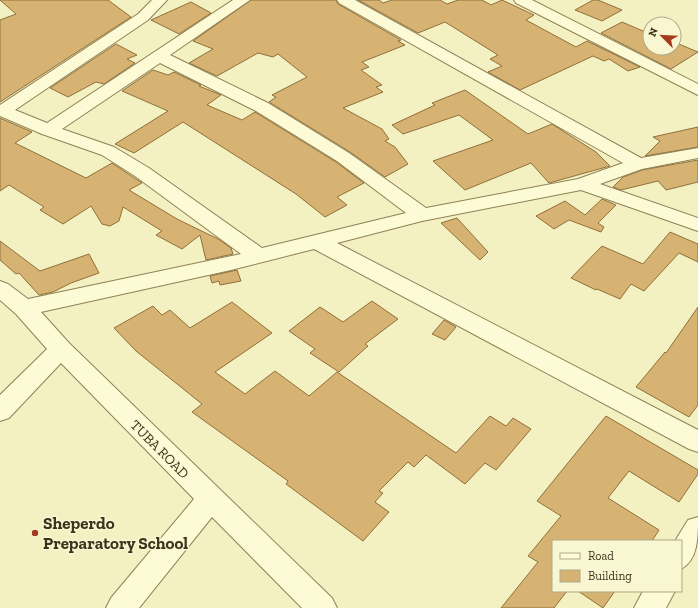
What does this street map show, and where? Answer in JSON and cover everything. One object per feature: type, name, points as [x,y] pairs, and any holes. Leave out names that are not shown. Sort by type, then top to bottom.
[{"type":"street","points":[[1,110],[143,17],[160,0]]},
{"type":"street","points":[[48,130],[242,0]]},
{"type":"street","points":[[344,0],[638,164]]},
{"type":"street","points":[[521,0],[694,82]]},
{"type":"street","points":[[159,56],[262,107],[343,157],[422,215]]},
{"type":"street","points":[[1,110],[48,130],[108,151],[142,172],[258,256]]},
{"type":"street","points":[[24,308],[318,242],[422,215],[582,184],[638,164],[698,153]]},
{"type":"street","points":[[582,184],[698,225]]},
{"type":"street","points":[[318,242],[698,442]]},
{"type":"street","name":"TUBA ROAD","points":[[0,289],[24,308],[61,349],[210,499],[322,608]]},
{"type":"street","points":[[0,411],[61,349]]},
{"type":"street","points":[[122,608],[210,499]]},
{"type":"street","points":[[682,554],[698,528]]},
{"type":"street","points":[[649,608],[659,592]]},
{"type":"building","points":[[0,0],[108,0],[131,17],[0,102],[0,20],[16,14]]},
{"type":"building","points":[[251,0],[336,0],[338,4],[401,40],[398,41],[405,45],[362,62],[369,67],[361,70],[382,85],[376,87],[383,92],[343,108],[382,129],[389,139],[385,141],[395,147],[408,164],[385,177],[350,152],[269,102],[276,97],[272,95],[307,77],[278,54],[273,57],[258,53],[217,76],[189,63],[213,49],[193,41]]},
{"type":"building","points":[[358,0],[379,0],[383,3],[392,0],[440,0],[447,4],[458,0],[482,0],[491,5],[502,0],[534,15],[526,20],[576,47],[587,41],[640,67],[628,71],[609,59],[604,61],[593,56],[520,90],[488,72],[502,66],[490,59],[498,55],[445,22],[418,33]]},
{"type":"building","points":[[593,0],[598,0],[622,10],[602,21],[575,10]]},
{"type":"building","points":[[191,2],[211,13],[179,34],[151,20]]},
{"type":"building","points":[[622,22],[642,31],[642,54],[601,33]]},
{"type":"building","points":[[116,44],[137,55],[127,59],[135,63],[104,84],[96,82],[68,97],[50,88]]},
{"type":"building","points":[[682,45],[698,52],[671,69],[646,56],[682,56]]},
{"type":"building","points":[[153,70],[168,75],[174,72],[201,85],[199,86],[221,95],[207,105],[242,120],[255,112],[336,162],[364,183],[337,197],[347,205],[325,217],[296,194],[183,122],[134,153],[115,144],[168,111],[122,91]]},
{"type":"building","points":[[465,90],[528,134],[552,124],[596,152],[610,166],[549,183],[531,163],[465,190],[433,161],[493,140],[459,115],[403,134],[392,125],[435,105],[432,103]]},
{"type":"building","points":[[0,118],[32,132],[15,143],[86,178],[112,163],[142,183],[129,190],[177,219],[218,239],[231,248],[233,254],[206,260],[200,235],[182,249],[156,235],[162,231],[123,207],[119,221],[110,226],[102,224],[91,206],[63,224],[40,210],[44,207],[9,185],[0,191]]},
{"type":"building","points":[[698,127],[698,147],[645,156],[660,141],[653,137]]},
{"type":"building","points":[[698,160],[698,182],[666,190],[658,181],[621,190],[613,187],[623,177],[642,170]]},
{"type":"building","points":[[602,199],[616,205],[598,223],[604,227],[601,232],[569,220],[554,229],[536,216],[565,201],[585,215]]},
{"type":"building","points":[[457,218],[488,252],[480,260],[441,223]]},
{"type":"building","points":[[670,232],[698,244],[698,262],[679,253],[644,291],[631,284],[620,299],[571,278],[602,246],[643,264]]},
{"type":"building","points":[[0,241],[40,271],[89,254],[99,273],[71,283],[53,292],[39,295],[19,273],[16,274],[0,260]]},
{"type":"building","points":[[237,270],[241,281],[220,285],[219,281],[212,283],[210,276]]},
{"type":"building","points":[[372,301],[398,319],[365,344],[368,346],[339,372],[310,353],[315,349],[289,331],[320,307],[343,322]]},
{"type":"building","points":[[232,302],[272,333],[215,372],[245,394],[275,371],[309,396],[337,372],[456,453],[490,416],[506,426],[513,418],[531,429],[496,470],[485,463],[465,484],[426,455],[414,467],[408,462],[379,491],[383,493],[375,502],[389,512],[363,541],[286,484],[288,481],[192,412],[202,404],[136,351],[114,328],[153,306],[162,315],[170,310],[190,328]]},
{"type":"building","points":[[698,307],[698,405],[689,417],[636,387],[665,352],[666,353]]},
{"type":"building","points":[[444,320],[456,327],[445,340],[432,334]]},
{"type":"building","points":[[606,416],[698,470],[698,474],[679,502],[629,471],[608,498],[659,530],[653,540],[552,540],[552,592],[566,592],[554,608],[501,608],[538,562],[528,556],[561,516],[537,501]]},
{"type":"building","points":[[579,592],[614,592],[603,608]]},
{"type":"place","name":"Sheperdo Preparatory School","points":[[35,533]]}]
